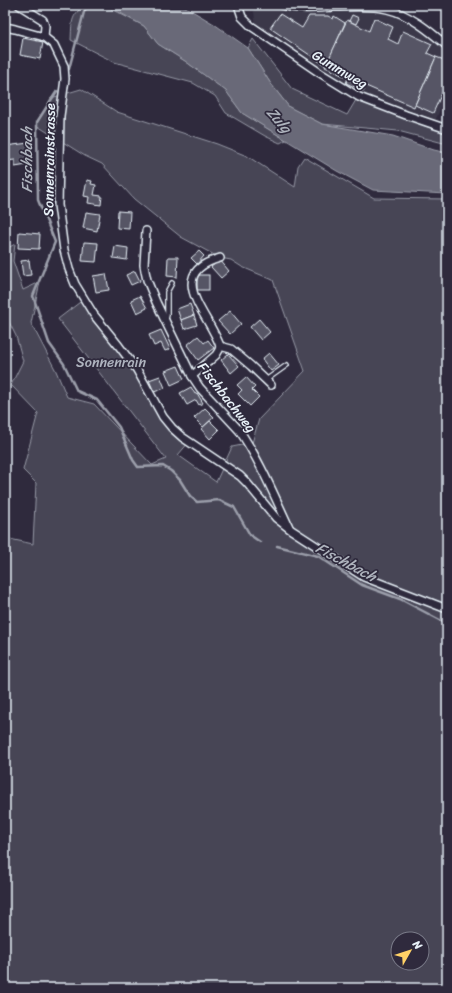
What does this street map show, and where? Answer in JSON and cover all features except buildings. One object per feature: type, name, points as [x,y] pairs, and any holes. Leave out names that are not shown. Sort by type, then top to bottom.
[{"type":"street","points":[[5,27],[44,37],[45,26],[43,20],[19,5]]},
{"type":"street","name":"Gummweg","points":[[238,5],[242,17],[251,26],[320,73],[359,97],[447,129]]},
{"type":"street","points":[[282,5],[303,9],[360,6],[386,8],[402,14],[418,23],[447,46]]},
{"type":"street","name":"Sonnenrainstrasse","points":[[44,37],[54,45],[64,66],[65,79],[60,116],[58,205],[67,262],[75,284],[94,315],[137,370],[163,416],[172,428],[182,437],[247,482],[276,518],[290,529],[364,578],[447,609]]},
{"type":"street","name":"Fischbachweg","points":[[146,231],[144,265],[147,280],[156,302],[192,376],[200,388],[244,436],[290,529]]},
{"type":"street","points":[[192,376],[216,355],[220,346],[194,295],[192,290],[192,281],[194,275],[200,268],[212,260],[220,258]]},
{"type":"street","points":[[220,346],[231,349],[268,383]]},
{"type":"lane","points":[[165,320],[167,315],[167,292],[172,283]]},
{"type":"lane","points":[[268,383],[287,365]]},
{"type":"shaded area","points":[[253,5],[275,5],[301,12],[351,9],[388,12],[415,23],[447,49],[447,93],[433,126],[357,93],[256,26]]},
{"type":"green space","points":[[85,5],[103,5],[144,26],[158,44],[185,61],[226,91],[242,113],[286,140],[280,143],[226,113],[215,96],[193,83],[114,62],[71,40],[74,16]]},
{"type":"green space","points":[[253,39],[292,89],[347,115],[356,100],[447,133],[447,144],[398,131],[322,124],[289,107],[271,84],[248,48]]},
{"type":"green space","name":"Sonnenrain","points":[[81,89],[117,112],[217,144],[247,156],[295,187],[298,166],[304,157],[374,198],[447,199],[447,988],[5,988],[5,538],[33,544],[36,483],[23,470],[38,413],[11,385],[23,361],[16,336],[7,318],[5,302],[6,249],[15,244],[13,261],[23,290],[40,282],[31,323],[56,371],[67,397],[94,404],[152,465],[166,459],[58,319],[84,299],[119,346],[163,417],[189,442],[178,455],[216,482],[232,447],[252,443],[259,419],[305,371],[273,280],[242,267],[231,260],[220,258],[181,237],[134,199],[102,164],[85,156],[36,125],[51,98]]},
{"type":"water","name":"Zulg","points":[[106,5],[182,5],[214,24],[248,48],[271,84],[289,107],[322,124],[393,136],[447,153],[447,194],[373,190],[337,171],[242,113],[226,91],[185,61],[158,44],[144,26]]},
{"type":"waterway","name":"Fischbach","points":[[69,69],[84,12],[88,5]]},
{"type":"waterway","name":"Fischbach","points":[[57,91],[37,122],[38,200],[55,242],[33,296],[49,343],[64,364],[77,391],[97,400],[119,427],[133,460],[138,467],[163,466],[171,471],[180,480],[190,496],[197,502],[219,500],[234,507],[250,535],[260,542]]},
{"type":"waterway","name":"Fischbach","points":[[277,546],[318,556],[362,585],[400,599],[440,620],[447,622]]}]
